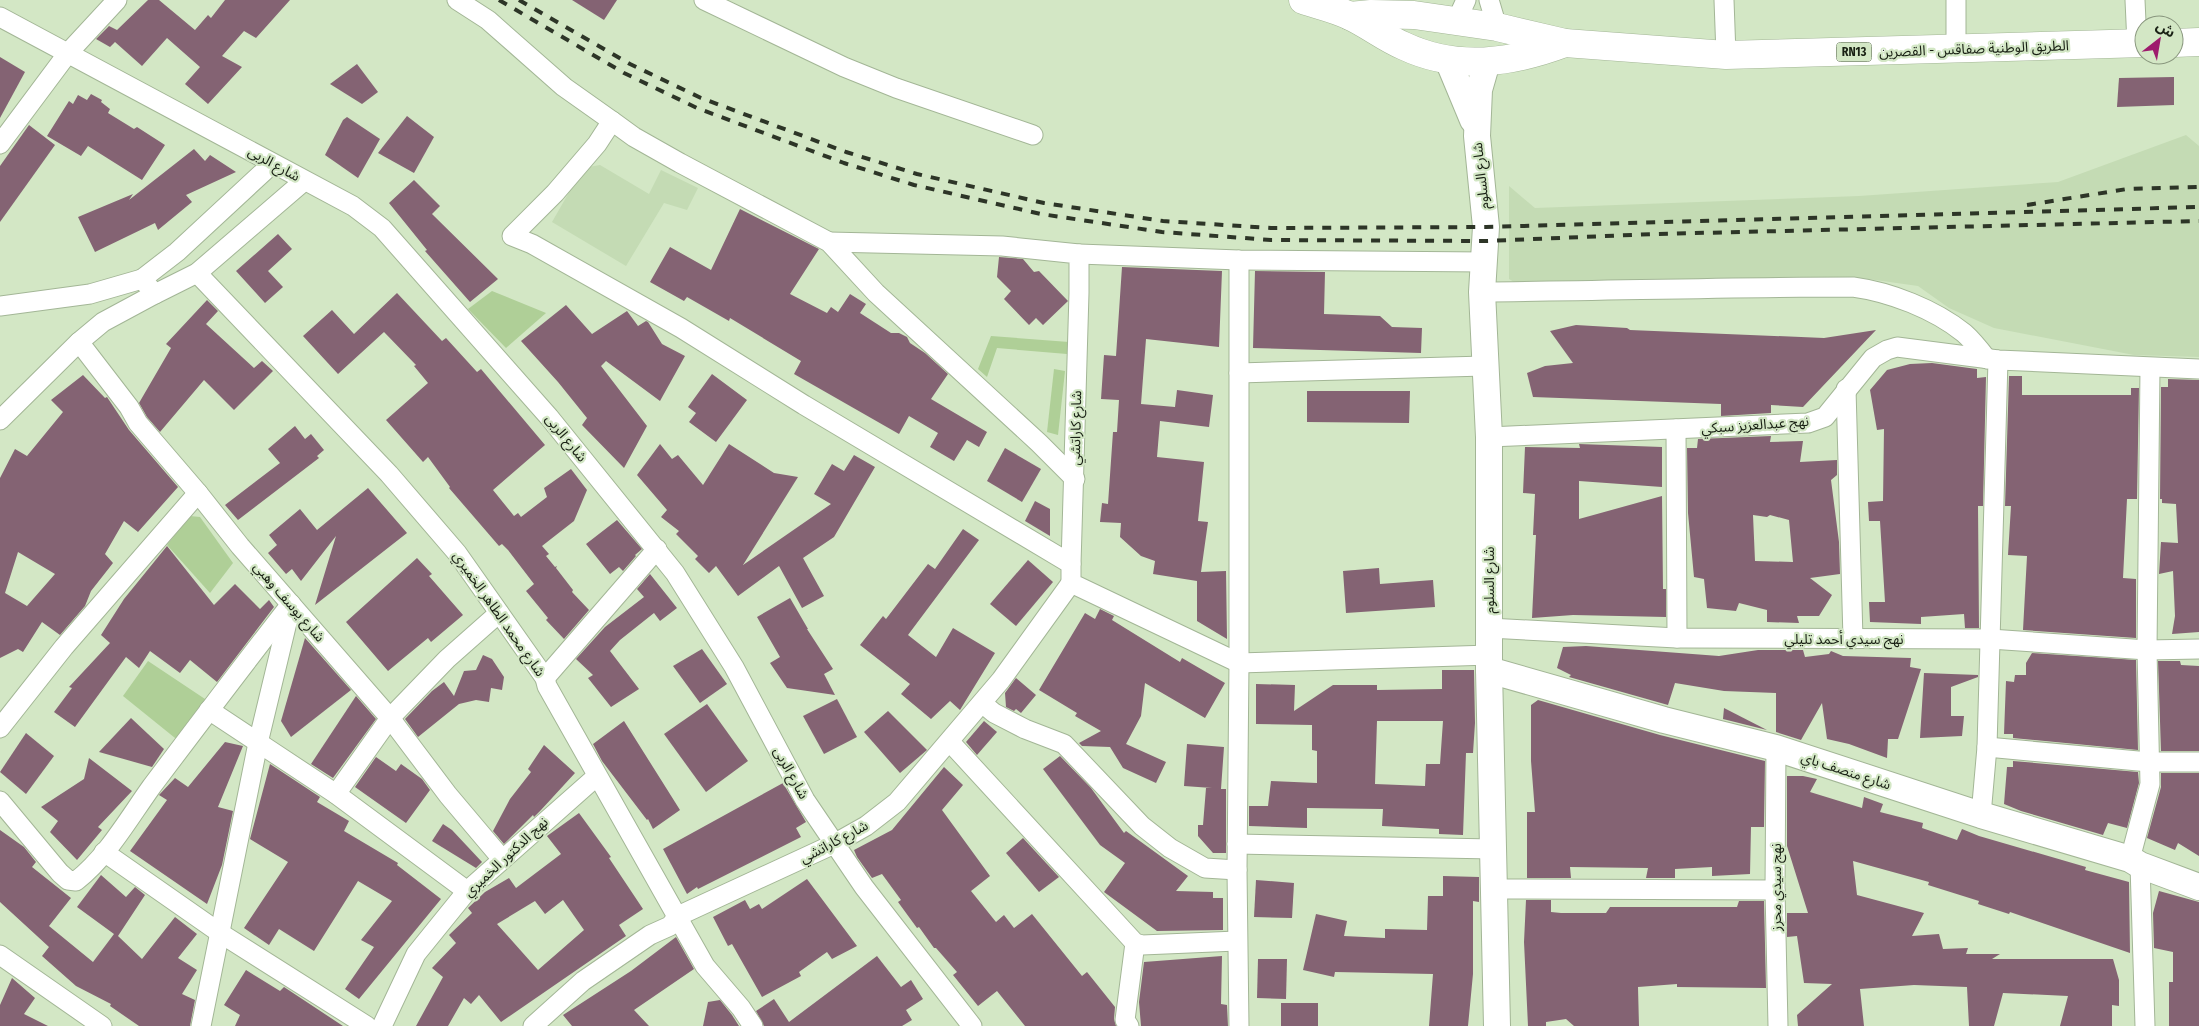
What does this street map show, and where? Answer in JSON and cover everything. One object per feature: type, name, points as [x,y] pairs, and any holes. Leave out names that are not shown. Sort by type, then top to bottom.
[{"type":"main road","name":"الطريق الوطنية صفاقس - القصرين","points":[[1303,0],[1350,16],[1406,47],[1448,60],[1487,62],[1514,59],[1564,43]]},
{"type":"main road","name":"الطريق الوطنية صفاقس - القصرين","points":[[1350,16],[1461,11],[1497,27],[1564,43],[1726,54],[1956,50],[2134,44]]},
{"type":"main road","points":[[1448,60],[1449,40],[1461,11]]},
{"type":"main road","points":[[1487,62],[1495,46],[1497,27]]},
{"type":"main road","points":[[2184,43],[2199,42]]},
{"type":"street","points":[[0,144],[68,53],[117,0]]},
{"type":"street","points":[[457,0],[488,20],[564,87],[634,137],[829,242],[876,293],[1075,479]]},
{"type":"street","points":[[704,0],[844,67],[896,88],[1034,135]]},
{"type":"street","points":[[1489,0],[1497,27]]},
{"type":"street","points":[[1724,0],[1726,54]]},
{"type":"street","points":[[1956,0],[1956,50]]},
{"type":"street","points":[[2135,0],[2137,15]]},
{"type":"street","name":"شارع الربى","points":[[0,17],[353,206],[382,228],[549,416],[675,574],[734,667],[805,800],[864,887],[972,1026]]},
{"type":"street","name":"شارع السلوم","points":[[1448,60],[1461,89],[1477,136]]},
{"type":"street","name":"شارع السلوم","points":[[1487,62],[1479,90],[1477,136],[1486,227],[1482,292],[1484,366],[1489,437],[1489,662],[1497,1026]]},
{"type":"street","points":[[612,121],[597,144],[555,193],[512,236],[532,244],[681,328],[804,405],[1071,564]]},
{"type":"street","points":[[0,306],[90,294],[142,279],[178,252],[272,164]]},
{"type":"street","points":[[0,420],[79,342],[103,322],[197,273],[304,181]]},
{"type":"street","points":[[829,242],[1002,246],[1079,254],[1239,260],[1485,262]]},
{"type":"street","name":"شارع كاراتشي","points":[[534,1026],[583,981],[650,935],[670,926],[678,916],[834,844],[866,826],[896,802],[950,742],[1001,680],[1071,583],[1079,254]]},
{"type":"street","points":[[1238,1026],[1236,870],[1240,663],[1239,260]]},
{"type":"street","name":"شارع محمد الطاهر الخميري","points":[[197,273],[389,474],[457,553],[545,678],[547,686],[597,776],[636,840],[705,966],[741,1008],[753,1026]]},
{"type":"street","points":[[142,279],[155,294]]},
{"type":"street","points":[[1482,292],[1622,291],[1742,287],[1867,289],[1900,298],[1946,321],[1965,333],[1992,359],[1990,639],[1987,747],[1980,814]]},
{"type":"street","name":"شارع يوسف وهبي","points":[[79,342],[129,406],[138,422],[240,546],[390,718],[448,794],[502,859]]},
{"type":"street","name":"نهج عبدالعزيز سبكي","points":[[1489,437],[1817,421],[1825,417],[1873,358],[1897,347],[1992,359],[2199,369]]},
{"type":"street","points":[[1239,373],[1484,366]]},
{"type":"street","points":[[2145,1026],[2135,862],[2150,784],[2147,650],[2150,368]]},
{"type":"street","points":[[1846,389],[1853,639]]},
{"type":"street","points":[[1676,429],[1677,638]]},
{"type":"street","points":[[0,728],[64,647],[198,493]]},
{"type":"street","points":[[545,678],[656,549]]},
{"type":"street","points":[[1071,583],[1240,663],[1489,662]]},
{"type":"street","points":[[0,801],[60,874],[68,880],[76,881],[85,874],[104,852],[209,710],[291,604]]},
{"type":"street","points":[[201,1026],[258,743],[291,604]]},
{"type":"street","points":[[336,794],[390,718],[447,659],[499,613]]},
{"type":"street","name":"نهج سيدي أحمد تليلي","points":[[1489,628],[1677,638],[1990,639],[2147,650],[2199,649]]},
{"type":"street","name":"شارع منصف باي","points":[[1489,662],[1664,720],[1776,748],[2135,862],[2199,887]]},
{"type":"street","points":[[982,703],[994,713],[1025,729],[1064,744],[1142,826],[1170,848],[1205,868],[1236,870]]},
{"type":"street","points":[[209,710],[336,794],[467,891]]},
{"type":"street","points":[[950,742],[1135,943],[1142,945],[1237,941]]},
{"type":"street","points":[[1987,747],[2149,762],[2199,762]]},
{"type":"street","name":"نهج سيدي محرز","points":[[1776,748],[1775,890],[1778,1026]]},
{"type":"street","name":"نهج الدكتور الخميري","points":[[382,1026],[416,954],[467,891],[597,776]]},
{"type":"street","points":[[1237,844],[1493,849]]},
{"type":"street","points":[[104,852],[220,933],[367,1026]]},
{"type":"street","points":[[1495,889],[1775,890]]},
{"type":"street","points":[[1129,1026],[1126,1020],[1135,943]]},
{"type":"street","points":[[0,955],[102,1026]]},
{"type":"shaded area","points":[[2186,135],[2199,146],[2199,357],[2134,355],[1994,328],[1949,308],[1918,286],[1861,278],[1522,287],[1509,279],[1509,186],[1535,208],[1859,196],[2058,182]]},
{"type":"shaded area","points":[[600,165],[649,194],[661,170],[698,188],[687,210],[664,203],[626,266],[552,222],[583,168]]},
{"type":"shaded area","points":[[492,291],[546,313],[506,348],[468,309]]},
{"type":"shaded area","points":[[991,336],[1069,342],[1067,354],[997,348],[987,377],[978,369]]},
{"type":"shaded area","points":[[1054,369],[1065,371],[1058,435],[1047,432]]},
{"type":"shaded area","points":[[190,516],[200,517],[233,563],[210,593],[167,545]]},
{"type":"shaded area","points":[[148,661],[208,701],[180,742],[123,696]]},
{"type":"building","points":[[148,0],[159,0],[195,30],[208,15],[211,18],[225,0],[290,0],[256,38],[244,31],[222,56],[242,67],[208,104],[185,84],[200,67],[167,38],[142,66],[115,42],[110,47],[96,39],[109,26],[117,30]]},
{"type":"building","points":[[572,0],[617,0],[604,20]]},
{"type":"building","points":[[0,57],[25,72],[0,118]]},
{"type":"building","points":[[357,64],[378,92],[362,104],[330,84]]},
{"type":"building","points":[[2174,77],[2174,105],[2117,107],[2119,78]]},
{"type":"building","points":[[91,94],[102,100],[101,102],[110,109],[108,113],[134,129],[137,127],[165,145],[142,180],[88,146],[81,156],[47,136],[69,101],[73,104],[78,95],[87,100]]},
{"type":"building","points":[[407,116],[434,137],[414,173],[378,153]]},
{"type":"building","points":[[347,117],[380,139],[358,178],[325,155],[343,120]]},
{"type":"building","points":[[29,125],[55,145],[0,222],[0,166]]},
{"type":"building","points":[[194,149],[205,161],[210,155],[236,172],[186,195],[192,202],[158,230],[155,223],[95,252],[78,217],[133,194],[129,200]]},
{"type":"building","points":[[414,180],[440,206],[432,214],[498,279],[470,302],[425,251],[427,250],[389,203]]},
{"type":"building","points":[[740,209],[819,249],[790,294],[827,313],[831,307],[838,312],[850,294],[866,304],[860,313],[891,333],[899,333],[907,337],[910,343],[925,353],[948,374],[931,399],[987,432],[979,447],[967,440],[954,461],[930,447],[938,433],[909,416],[899,434],[794,374],[801,361],[730,318],[729,321],[687,297],[684,301],[650,282],[670,247],[711,270]]},
{"type":"building","points":[[278,234],[292,249],[268,271],[283,287],[265,303],[236,271]]},
{"type":"building","points":[[999,257],[1023,259],[1034,272],[1039,271],[1068,301],[1043,325],[1036,318],[1029,325],[1004,299],[1011,291],[997,277]]},
{"type":"building","points":[[1122,267],[1222,271],[1219,347],[1146,339],[1141,404],[1175,407],[1177,390],[1213,395],[1209,427],[1160,421],[1157,457],[1204,462],[1198,521],[1208,522],[1201,572],[1226,571],[1227,639],[1197,621],[1197,581],[1153,574],[1155,561],[1141,556],[1120,537],[1121,523],[1100,522],[1102,503],[1108,504],[1113,432],[1117,432],[1119,400],[1101,399],[1104,355],[1116,356]]},
{"type":"building","points":[[1255,271],[1325,272],[1324,314],[1380,316],[1392,327],[1422,328],[1421,353],[1253,348]]},
{"type":"building","points":[[397,293],[442,341],[446,338],[477,372],[481,369],[545,445],[493,490],[514,516],[518,513],[521,517],[547,497],[544,488],[571,469],[587,490],[574,521],[542,546],[549,554],[546,556],[555,567],[557,566],[556,568],[573,590],[572,592],[589,610],[564,639],[546,620],[548,618],[526,591],[534,584],[508,550],[502,544],[499,546],[449,488],[428,457],[423,462],[386,420],[428,383],[414,366],[416,365],[384,332],[338,374],[303,336],[332,310],[354,334]]},
{"type":"building","points":[[207,300],[218,311],[206,324],[254,368],[262,361],[273,371],[234,410],[204,380],[160,432],[147,417],[139,403],[171,348],[166,344]]},
{"type":"building","points":[[566,305],[592,334],[627,311],[638,326],[646,321],[648,322],[662,344],[685,356],[660,401],[606,361],[601,366],[647,426],[624,468],[582,425],[587,418],[521,341]]},
{"type":"building","points":[[1576,325],[1627,328],[1630,330],[1824,338],[1876,330],[1803,407],[1771,405],[1771,413],[1721,416],[1721,404],[1533,397],[1527,373],[1545,366],[1573,363],[1550,331]]},
{"type":"building","points":[[1932,363],[1977,369],[1977,378],[1986,377],[1983,506],[1978,506],[1979,628],[1965,628],[1964,614],[1921,617],[1921,624],[1870,622],[1869,602],[1885,602],[1880,521],[1869,521],[1868,502],[1883,501],[1884,429],[1877,430],[1870,390],[1887,370],[1910,364]]},
{"type":"building","points":[[712,374],[747,400],[716,442],[689,422],[696,413],[688,407]]},
{"type":"building","points":[[83,375],[105,398],[107,397],[129,430],[178,487],[138,532],[124,521],[105,554],[113,563],[91,591],[85,606],[60,635],[42,622],[23,652],[18,649],[0,658],[0,478],[15,449],[27,456],[63,412],[51,400]],"holes":[[[18,552],[55,574],[27,606],[5,593]]]},
{"type":"building","points":[[2009,376],[2022,376],[2022,395],[2131,395],[2131,388],[2139,388],[2137,499],[2127,499],[2123,578],[2136,579],[2136,638],[2023,630],[2027,556],[2008,555],[2011,506],[2005,506]]},
{"type":"building","points":[[2168,379],[2199,380],[2199,632],[2172,634],[2175,616],[2173,571],[2159,574],[2161,542],[2178,543],[2176,504],[2162,503],[2162,499],[2160,499],[2161,387],[2168,387]]},
{"type":"building","points":[[1307,391],[1410,391],[1409,423],[1307,422]]},
{"type":"building","points":[[295,426],[305,439],[311,434],[324,450],[317,456],[319,458],[238,520],[225,505],[280,463],[268,449]]},
{"type":"building","points":[[1771,436],[1770,442],[1803,441],[1800,462],[1837,460],[1837,475],[1831,480],[1839,542],[1840,574],[1810,578],[1832,595],[1819,616],[1797,616],[1799,623],[1767,622],[1767,610],[1739,603],[1736,611],[1707,608],[1704,579],[1694,577],[1688,513],[1687,448],[1697,448],[1698,439]],"holes":[[[1753,515],[1767,517],[1770,515],[1789,520],[1793,562],[1755,561]]]},
{"type":"building","points":[[660,444],[672,459],[678,455],[703,485],[729,444],[774,473],[798,477],[743,565],[831,504],[814,494],[832,464],[844,471],[854,455],[875,467],[834,537],[803,558],[824,596],[802,608],[779,566],[738,596],[716,566],[709,573],[695,559],[698,556],[676,534],[679,531],[661,517],[667,510],[637,475]]},
{"type":"building","points":[[1579,444],[1662,447],[1662,487],[1579,481],[1579,519],[1662,496],[1663,589],[1666,589],[1666,617],[1573,615],[1532,618],[1536,535],[1533,535],[1535,494],[1523,493],[1525,447],[1580,448]]},
{"type":"building","points":[[1005,448],[1041,469],[1022,502],[987,481]]},
{"type":"building","points":[[368,488],[407,533],[315,605],[336,536],[301,581],[292,569],[286,574],[268,553],[277,545],[269,535],[300,509],[317,530]]},
{"type":"building","points":[[1035,501],[1050,509],[1050,536],[1025,521]]},
{"type":"building","points":[[617,520],[642,549],[623,571],[619,567],[610,574],[586,544]]},
{"type":"building","points":[[963,529],[979,540],[908,635],[936,657],[953,628],[995,653],[960,710],[950,701],[931,719],[901,694],[910,684],[860,645],[883,616],[886,619],[928,564],[935,569]]},
{"type":"building","points":[[167,546],[214,605],[235,584],[260,609],[269,600],[274,607],[217,682],[190,660],[180,673],[150,651],[139,668],[126,657],[75,727],[54,712],[72,688],[69,687],[110,643],[101,635],[124,599]]},
{"type":"building","points":[[417,558],[432,574],[429,576],[463,615],[431,642],[428,638],[388,671],[346,622]]},
{"type":"building","points":[[1028,560],[1053,582],[1016,626],[990,604]]},
{"type":"building","points":[[1379,568],[1380,584],[1433,580],[1435,607],[1346,613],[1343,571]]},
{"type":"building","points":[[650,574],[677,608],[660,621],[654,613],[620,640],[610,651],[639,689],[611,707],[588,678],[593,675],[576,659],[605,627],[644,597],[637,589]]},
{"type":"building","points":[[790,598],[807,629],[833,669],[824,674],[835,695],[787,688],[770,663],[780,657],[757,617]]},
{"type":"building","points":[[1100,609],[1114,616],[1112,620],[1180,662],[1182,658],[1225,683],[1205,718],[1145,683],[1141,716],[1126,744],[1166,762],[1156,783],[1123,768],[1110,747],[1082,746],[1079,743],[1101,731],[1075,716],[1077,713],[1039,690],[1085,613],[1095,619]]},
{"type":"building","points":[[305,638],[351,690],[291,737],[281,721]]},
{"type":"building","points":[[1586,646],[1719,656],[1758,650],[1803,650],[1805,657],[1829,654],[1831,651],[1843,656],[1911,658],[1910,667],[1921,669],[1898,739],[1888,739],[1887,758],[1849,744],[1827,739],[1822,703],[1801,740],[1776,732],[1776,693],[1724,691],[1675,683],[1668,705],[1569,677],[1571,675],[1557,668],[1563,647]]},
{"type":"building","points":[[702,649],[727,684],[700,703],[673,666]]},
{"type":"building","points":[[2032,653],[2136,660],[2138,750],[2013,738],[2013,734],[2004,734],[2006,681],[2014,682],[2015,675],[2026,675],[2026,663]]},
{"type":"building","points":[[483,655],[492,659],[504,677],[502,690],[491,688],[489,702],[476,700],[459,704],[418,737],[405,719],[432,691],[444,682],[454,696],[464,671],[476,670]]},
{"type":"building","points":[[2158,661],[2180,661],[2181,665],[2199,666],[2199,751],[2161,751]]},
{"type":"building","points":[[1442,670],[1474,670],[1475,723],[1473,753],[1466,753],[1463,835],[1439,834],[1439,829],[1382,826],[1383,809],[1307,808],[1307,828],[1249,826],[1249,806],[1268,806],[1271,781],[1317,783],[1317,751],[1312,750],[1312,725],[1256,724],[1256,684],[1295,685],[1294,711],[1333,685],[1377,685],[1377,690],[1442,689]],"holes":[[[1377,721],[1443,721],[1440,764],[1426,764],[1425,786],[1375,784]]]},
{"type":"building","points":[[1924,673],[1978,675],[1978,677],[1951,687],[1951,716],[1964,716],[1962,736],[1920,738]]},
{"type":"building","points":[[1016,678],[1036,695],[1021,713],[1016,709],[1014,711],[1006,707],[1005,693]]},
{"type":"building","points":[[356,696],[376,719],[333,778],[311,764]]},
{"type":"building","points":[[837,699],[857,737],[824,754],[803,716]]},
{"type":"building","points":[[1538,700],[1660,735],[1765,761],[1764,827],[1751,827],[1750,874],[1712,876],[1712,867],[1675,869],[1675,878],[1646,878],[1648,868],[1570,867],[1571,878],[1527,878],[1527,812],[1535,812],[1531,761],[1531,705]]},
{"type":"building","points":[[707,704],[748,761],[706,792],[664,734]]},
{"type":"building","points":[[1724,708],[1767,730],[1723,719]]},
{"type":"building","points":[[888,711],[927,750],[900,773],[864,732]]},
{"type":"building","points":[[131,718],[164,749],[152,767],[99,752]]},
{"type":"building","points":[[624,721],[680,810],[653,829],[648,819],[602,761],[593,744]]},
{"type":"building","points":[[984,721],[997,732],[977,755],[966,742]]},
{"type":"building","points":[[26,733],[54,756],[26,794],[0,772]]},
{"type":"building","points":[[225,742],[243,746],[218,807],[233,811],[222,865],[207,904],[130,851],[167,800],[159,795],[175,778],[188,787]]},
{"type":"building","points":[[1187,744],[1224,747],[1221,789],[1226,789],[1226,853],[1213,853],[1198,836],[1198,825],[1203,825],[1206,788],[1212,788],[1184,786]]},
{"type":"building","points":[[544,745],[575,773],[534,817],[533,815],[504,844],[493,831],[510,799],[531,772],[528,769]]},
{"type":"building","points":[[1060,756],[1091,788],[1124,833],[1126,831],[1188,876],[1176,891],[1213,892],[1213,898],[1223,898],[1223,930],[1157,931],[1104,892],[1125,863],[1100,845],[1043,769]]},
{"type":"building","points":[[376,757],[396,771],[401,764],[422,779],[430,790],[406,823],[355,787]]},
{"type":"building","points":[[89,758],[132,791],[98,827],[102,830],[77,860],[50,832],[58,821],[41,807],[84,779]]},
{"type":"building","points":[[2013,761],[2138,772],[2139,783],[2127,828],[2108,823],[2103,835],[2021,811],[2004,804],[2007,767],[2013,767]]},
{"type":"building","points":[[270,764],[320,797],[317,802],[349,821],[344,831],[398,863],[397,865],[441,899],[359,999],[345,989],[374,947],[361,940],[392,901],[358,881],[314,951],[279,929],[269,945],[244,928],[288,862],[250,839]]},
{"type":"building","points":[[944,767],[963,785],[942,810],[990,876],[971,891],[996,922],[1004,915],[1014,928],[1032,914],[1082,976],[1087,972],[1115,1007],[1114,1019],[1116,1026],[1025,1026],[997,991],[978,1006],[953,975],[957,972],[934,948],[919,927],[917,928],[898,902],[901,900],[882,874],[872,878],[857,857],[854,850],[892,830]]},
{"type":"building","points":[[2161,773],[2199,773],[2199,856],[2178,843],[2175,850],[2147,838],[2161,787]]},
{"type":"building","points":[[1787,776],[1803,776],[1817,779],[1810,792],[1862,808],[1864,797],[1883,804],[1880,812],[1923,823],[1922,828],[1957,840],[1962,829],[1979,836],[2086,867],[2085,870],[2129,882],[2130,953],[2010,912],[2009,914],[1978,904],[1979,901],[1928,885],[1929,882],[1853,861],[1857,895],[1924,913],[1912,936],[1939,934],[1943,949],[1968,948],[1966,954],[2000,954],[1992,959],[2113,959],[2119,980],[2119,1006],[2112,1005],[2112,1026],[2060,1026],[2068,996],[2003,993],[1994,1026],[1969,1026],[1967,987],[1914,985],[1860,989],[1864,1026],[1798,1026],[1797,1015],[1832,984],[1804,983],[1797,936],[1787,937],[1787,913],[1808,913],[1787,846]]},
{"type":"building","points":[[783,783],[806,822],[796,828],[801,837],[698,889],[697,887],[687,894],[663,849]]},
{"type":"building","points":[[579,813],[611,857],[609,858],[643,909],[619,925],[626,936],[501,1022],[479,995],[471,1004],[464,998],[448,1026],[416,1026],[443,977],[432,968],[456,943],[449,935],[472,913],[468,908],[485,892],[509,878],[516,888],[561,854],[547,836]],"holes":[[[563,900],[584,930],[538,970],[497,924],[535,901],[545,914]]]},
{"type":"building","points":[[443,824],[452,830],[482,862],[476,868],[432,841]]},
{"type":"building","points":[[0,830],[24,847],[36,862],[32,867],[71,898],[49,926],[93,962],[114,934],[77,907],[101,875],[126,897],[135,887],[145,895],[118,936],[142,959],[175,917],[197,934],[178,958],[197,970],[182,994],[195,1000],[190,1026],[139,1026],[110,1006],[111,1004],[76,986],[42,956],[49,947],[0,902]]},
{"type":"building","points":[[1023,838],[1059,877],[1039,892],[1006,853]]},
{"type":"building","points":[[1443,876],[1479,877],[1479,902],[1473,901],[1473,974],[1468,1026],[1429,1026],[1433,974],[1335,972],[1334,977],[1303,970],[1316,914],[1347,921],[1344,936],[1385,938],[1385,929],[1427,930],[1428,896],[1443,896]]},
{"type":"building","points":[[807,879],[857,946],[832,959],[827,952],[799,972],[801,976],[762,997],[732,944],[728,946],[713,917],[745,900],[750,909],[759,904],[762,909]]},
{"type":"building","points":[[1256,880],[1294,883],[1292,918],[1254,917]]},
{"type":"building","points":[[2159,891],[2199,902],[2199,1026],[2169,1026],[2169,982],[2173,982],[2173,952],[2154,948],[2153,913]]},
{"type":"building","points":[[1526,900],[1551,900],[1551,912],[1561,913],[1606,913],[1610,907],[1737,907],[1739,901],[1764,901],[1766,988],[1677,987],[1677,984],[1638,987],[1639,1026],[1574,1026],[1566,1019],[1546,1022],[1546,1026],[1528,1026],[1524,942]]},
{"type":"building","points":[[676,937],[694,969],[634,1010],[649,1026],[572,1026],[563,1015],[631,971]]},
{"type":"building","points":[[877,956],[901,987],[911,980],[923,999],[906,1010],[912,1020],[902,1026],[764,1026],[756,1011],[774,999],[789,1022]]},
{"type":"building","points":[[1222,956],[1221,1004],[1227,1005],[1228,1026],[1141,1026],[1139,1002],[1144,962]]},
{"type":"building","points":[[1258,959],[1287,959],[1286,999],[1257,998]]},
{"type":"building","points":[[246,970],[280,991],[284,987],[343,1026],[235,1026],[240,1015],[224,1005]]},
{"type":"building","points":[[12,978],[35,998],[24,1014],[48,1026],[0,1026],[0,1005]]},
{"type":"building","points":[[720,1000],[739,1026],[703,1026],[708,1002]]},
{"type":"building","points":[[1281,1003],[1318,1003],[1318,1026],[1281,1026]]},
{"type":"railway","points":[[499,0],[624,73],[697,108],[844,163],[914,185],[1041,214],[1162,232],[1271,240],[1486,241],[1656,234],[2199,221]]},
{"type":"railway","points":[[519,0],[630,64],[701,98],[846,152],[917,174],[1044,203],[1163,221],[1271,228],[1486,227],[2199,207]]},
{"type":"railway","points":[[2027,205],[2127,189],[2199,187]]}]
